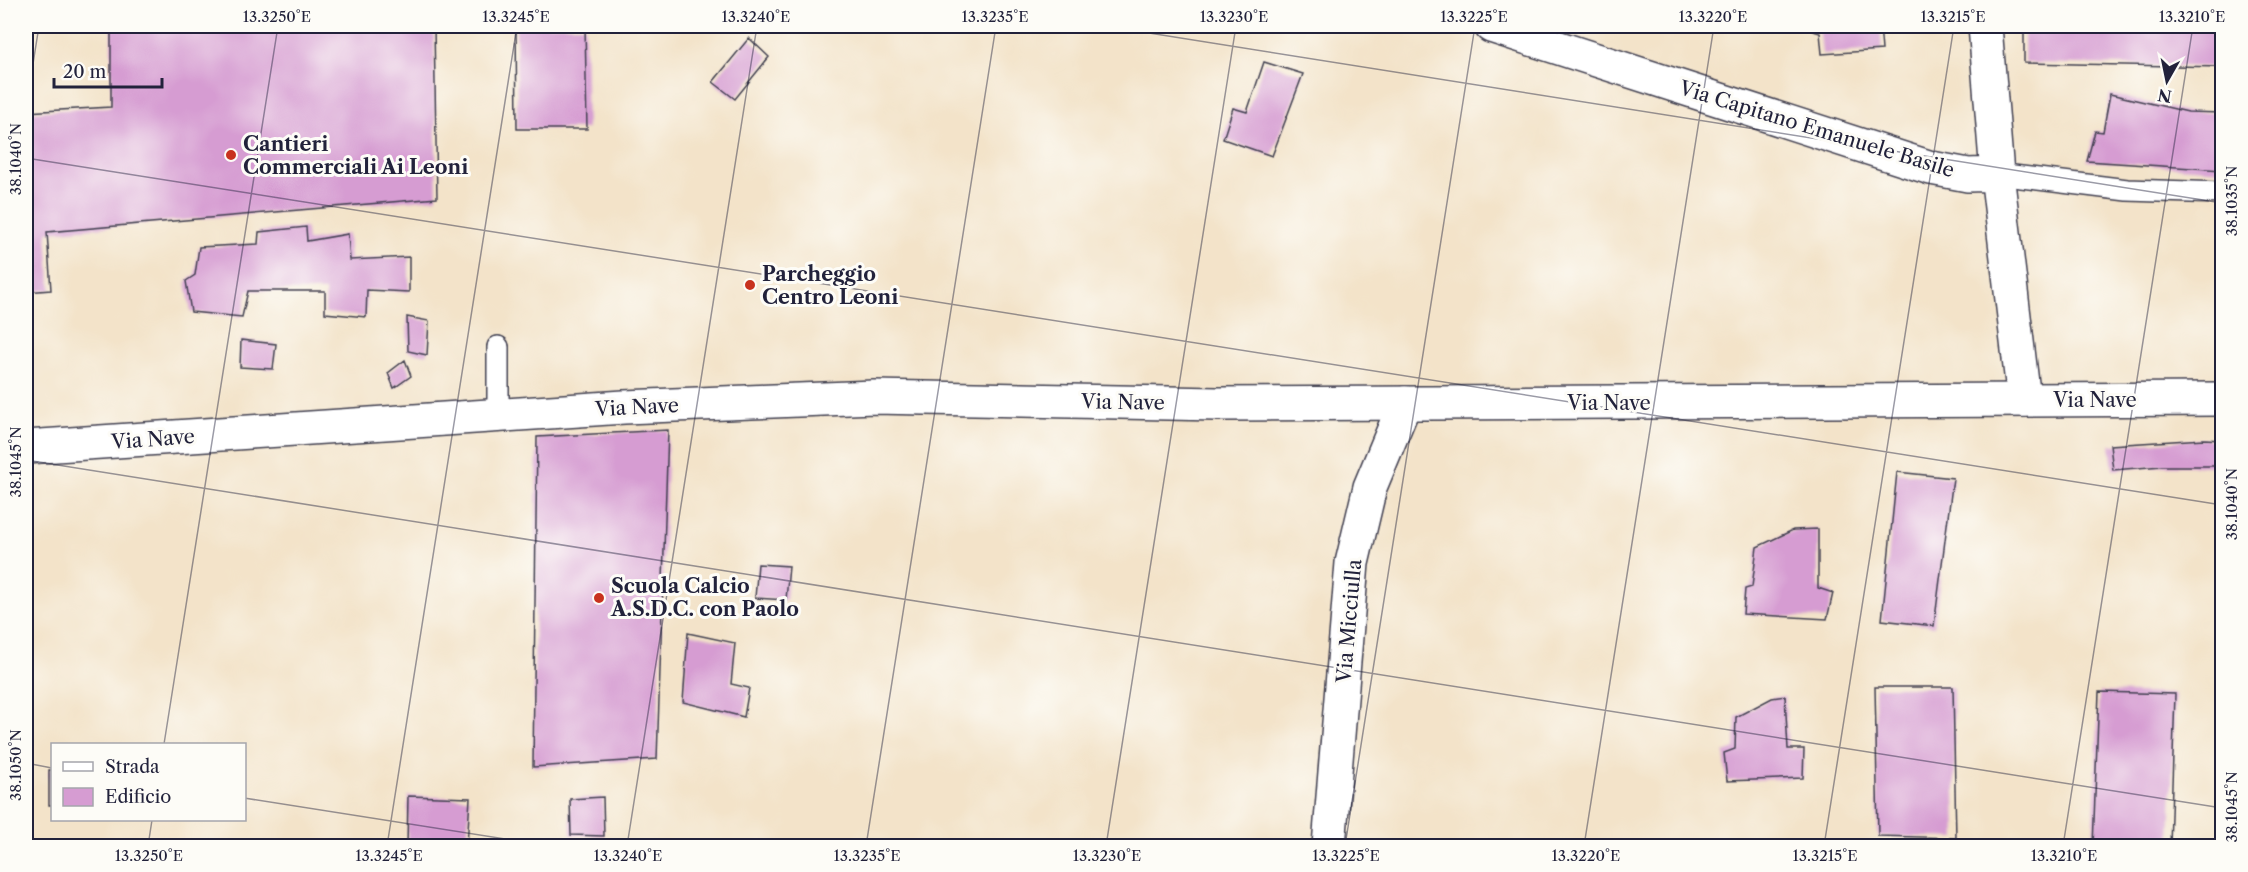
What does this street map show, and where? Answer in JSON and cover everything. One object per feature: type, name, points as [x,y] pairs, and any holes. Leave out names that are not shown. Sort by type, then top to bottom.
[{"type":"street","name":"Via Capitano Emanuele Basile","points":[[1491,26],[1931,168],[1968,175],[1997,174]]},
{"type":"street","points":[[1985,26],[1997,174],[2024,400]]},
{"type":"street","name":"Via Nave","points":[[26,447],[624,407],[874,397],[1217,404],[2223,399]]},
{"type":"street","name":"Via Micciulla","points":[[1329,846],[1352,563],[1370,487],[1405,403]]},
{"type":"lane","name":"Via Capitano Emanuele Basile","points":[[1997,174],[2127,190],[2223,193]]},
{"type":"lane","points":[[498,347],[498,415]]},
{"type":"building","name":"Cantieri Commerciali Ai Leoni","points":[[111,26],[434,26],[437,198],[47,232],[51,290],[26,292],[26,112],[111,107]]},
{"type":"building","points":[[516,26],[585,26],[587,129],[517,129]]},
{"type":"building","points":[[1797,26],[1880,26],[1882,50],[1822,54],[1820,33]]},
{"type":"building","points":[[2024,26],[2222,26],[2222,67],[2024,63]]},
{"type":"building","points":[[749,38],[769,57],[735,99],[713,82]]},
{"type":"building","points":[[1264,62],[1303,74],[1272,156],[1223,139],[1233,108],[1247,112]]},
{"type":"building","points":[[2110,94],[2188,112],[2222,113],[2222,170],[2087,161],[2095,131],[2103,132]]},
{"type":"building","points":[[306,227],[307,241],[348,234],[350,260],[409,257],[409,292],[367,290],[366,317],[325,313],[325,291],[248,291],[242,317],[191,312],[186,281],[195,275],[199,247],[258,244],[259,232]]},
{"type":"building","points":[[407,317],[429,321],[427,355],[408,351]]},
{"type":"building","points":[[241,340],[276,344],[273,369],[240,367]]},
{"type":"building","points":[[405,360],[411,376],[394,388],[388,373]]},
{"type":"building","name":"Scuola Calcio A.S.D.C. con Paolo","points":[[668,430],[657,759],[533,767],[537,437]]},
{"type":"building","points":[[2204,439],[2222,440],[2222,466],[2162,466],[2113,470],[2110,445]]},
{"type":"building","points":[[1897,472],[1953,478],[1934,626],[1882,620]]},
{"type":"building","points":[[1818,529],[1818,588],[1833,593],[1827,619],[1743,614],[1745,589],[1752,587],[1757,547],[1793,530]]},
{"type":"building","points":[[758,564],[789,566],[786,600],[755,598]]},
{"type":"building","points":[[688,633],[735,643],[731,684],[749,688],[744,717],[683,702]]},
{"type":"building","points":[[1875,687],[1953,687],[1956,838],[1878,836]]},
{"type":"building","points":[[2099,692],[2175,694],[2170,846],[2093,846]]},
{"type":"building","points":[[1785,696],[1788,749],[1804,749],[1803,778],[1727,781],[1724,753],[1735,749],[1736,717],[1772,698]]},
{"type":"building","points":[[49,770],[51,770],[51,805],[49,805]]},
{"type":"building","points":[[408,796],[470,798],[467,846],[407,846]]},
{"type":"building","points":[[603,797],[604,836],[571,835],[570,799]]},
{"type":"place","name":"Cantieri Commerciali Ai Leoni","points":[[231,155]]},
{"type":"place","name":"Parcheggio Centro Leoni","points":[[750,285]]},
{"type":"place","name":"Scuola Calcio A.S.D.C. con Paolo","points":[[599,598]]}]
